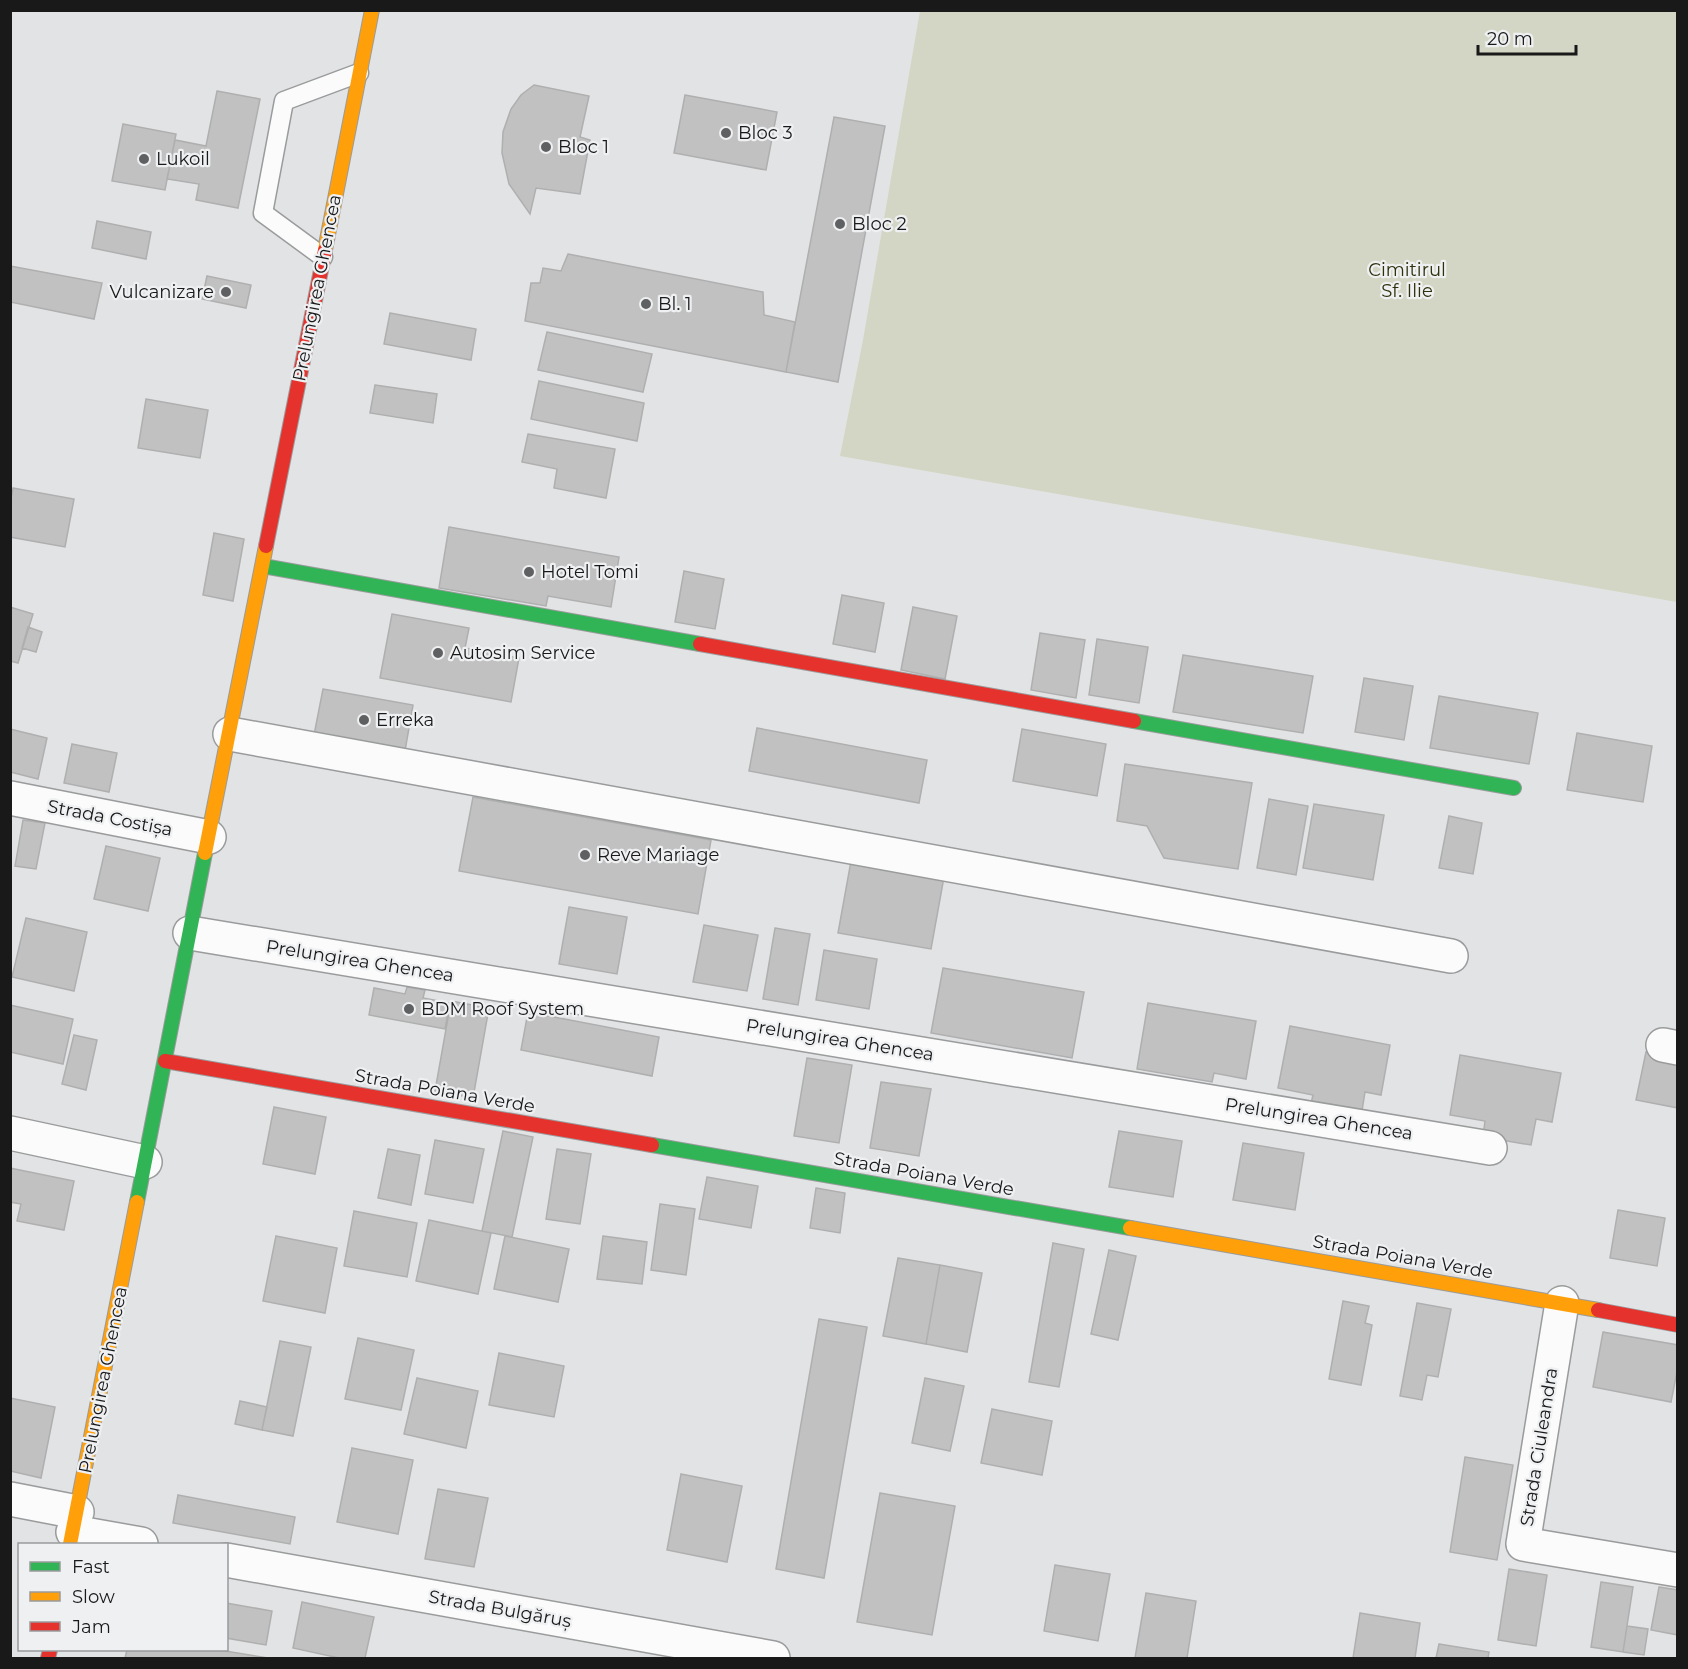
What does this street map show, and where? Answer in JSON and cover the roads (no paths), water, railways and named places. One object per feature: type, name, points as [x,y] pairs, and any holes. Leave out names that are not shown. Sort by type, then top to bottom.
[{"type":"street","name":"Prelungirea Ghencea","points":[[73,1529],[372,10]]},
{"type":"street","points":[[263,566],[1514,788]]},
{"type":"street","points":[[230,734],[1450,956]]},
{"type":"street","name":"Strada Costișa","points":[[10,798],[209,837]]},
{"type":"street","name":"Prelungirea Ghencea","points":[[190,933],[1490,1148]]},
{"type":"street","name":"Strada Poiana Verde","points":[[165,1061],[1569,1304],[1677,1325]]},
{"type":"street","points":[[10,1133],[146,1162]]},
{"type":"street","name":"Strada Ciuleandra","points":[[1569,1304],[1523,1544],[1677,1570]]},
{"type":"street","points":[[10,1499],[73,1529],[132,1543]]},
{"type":"street","name":"Strada Bulgăruș","points":[[228,1560],[773,1659]]},
{"type":"lane","points":[[323,257],[263,213],[284,101],[359,73]]},
{"type":"place","name":"Bloc 3","points":[[726,133]]},
{"type":"place","name":"Bloc 1","points":[[546,147]]},
{"type":"place","name":"Lukoil","points":[[144,159]]},
{"type":"place","name":"Bloc 2","points":[[840,224]]},
{"type":"place","name":"Vulcanizare","points":[[226,292]]},
{"type":"place","name":"Bl. 1","points":[[646,304]]},
{"type":"place","name":"Hotel Tomi","points":[[529,572]]},
{"type":"place","name":"Autosim Service","points":[[438,653]]},
{"type":"place","name":"Erreka","points":[[364,720]]},
{"type":"place","name":"Reve Mariage","points":[[585,855]]},
{"type":"place","name":"BDM Roof System","points":[[409,1009]]},
{"type":"park label","name":"Cimitirul Sf. Ilie","points":[[1407,280]]}]
